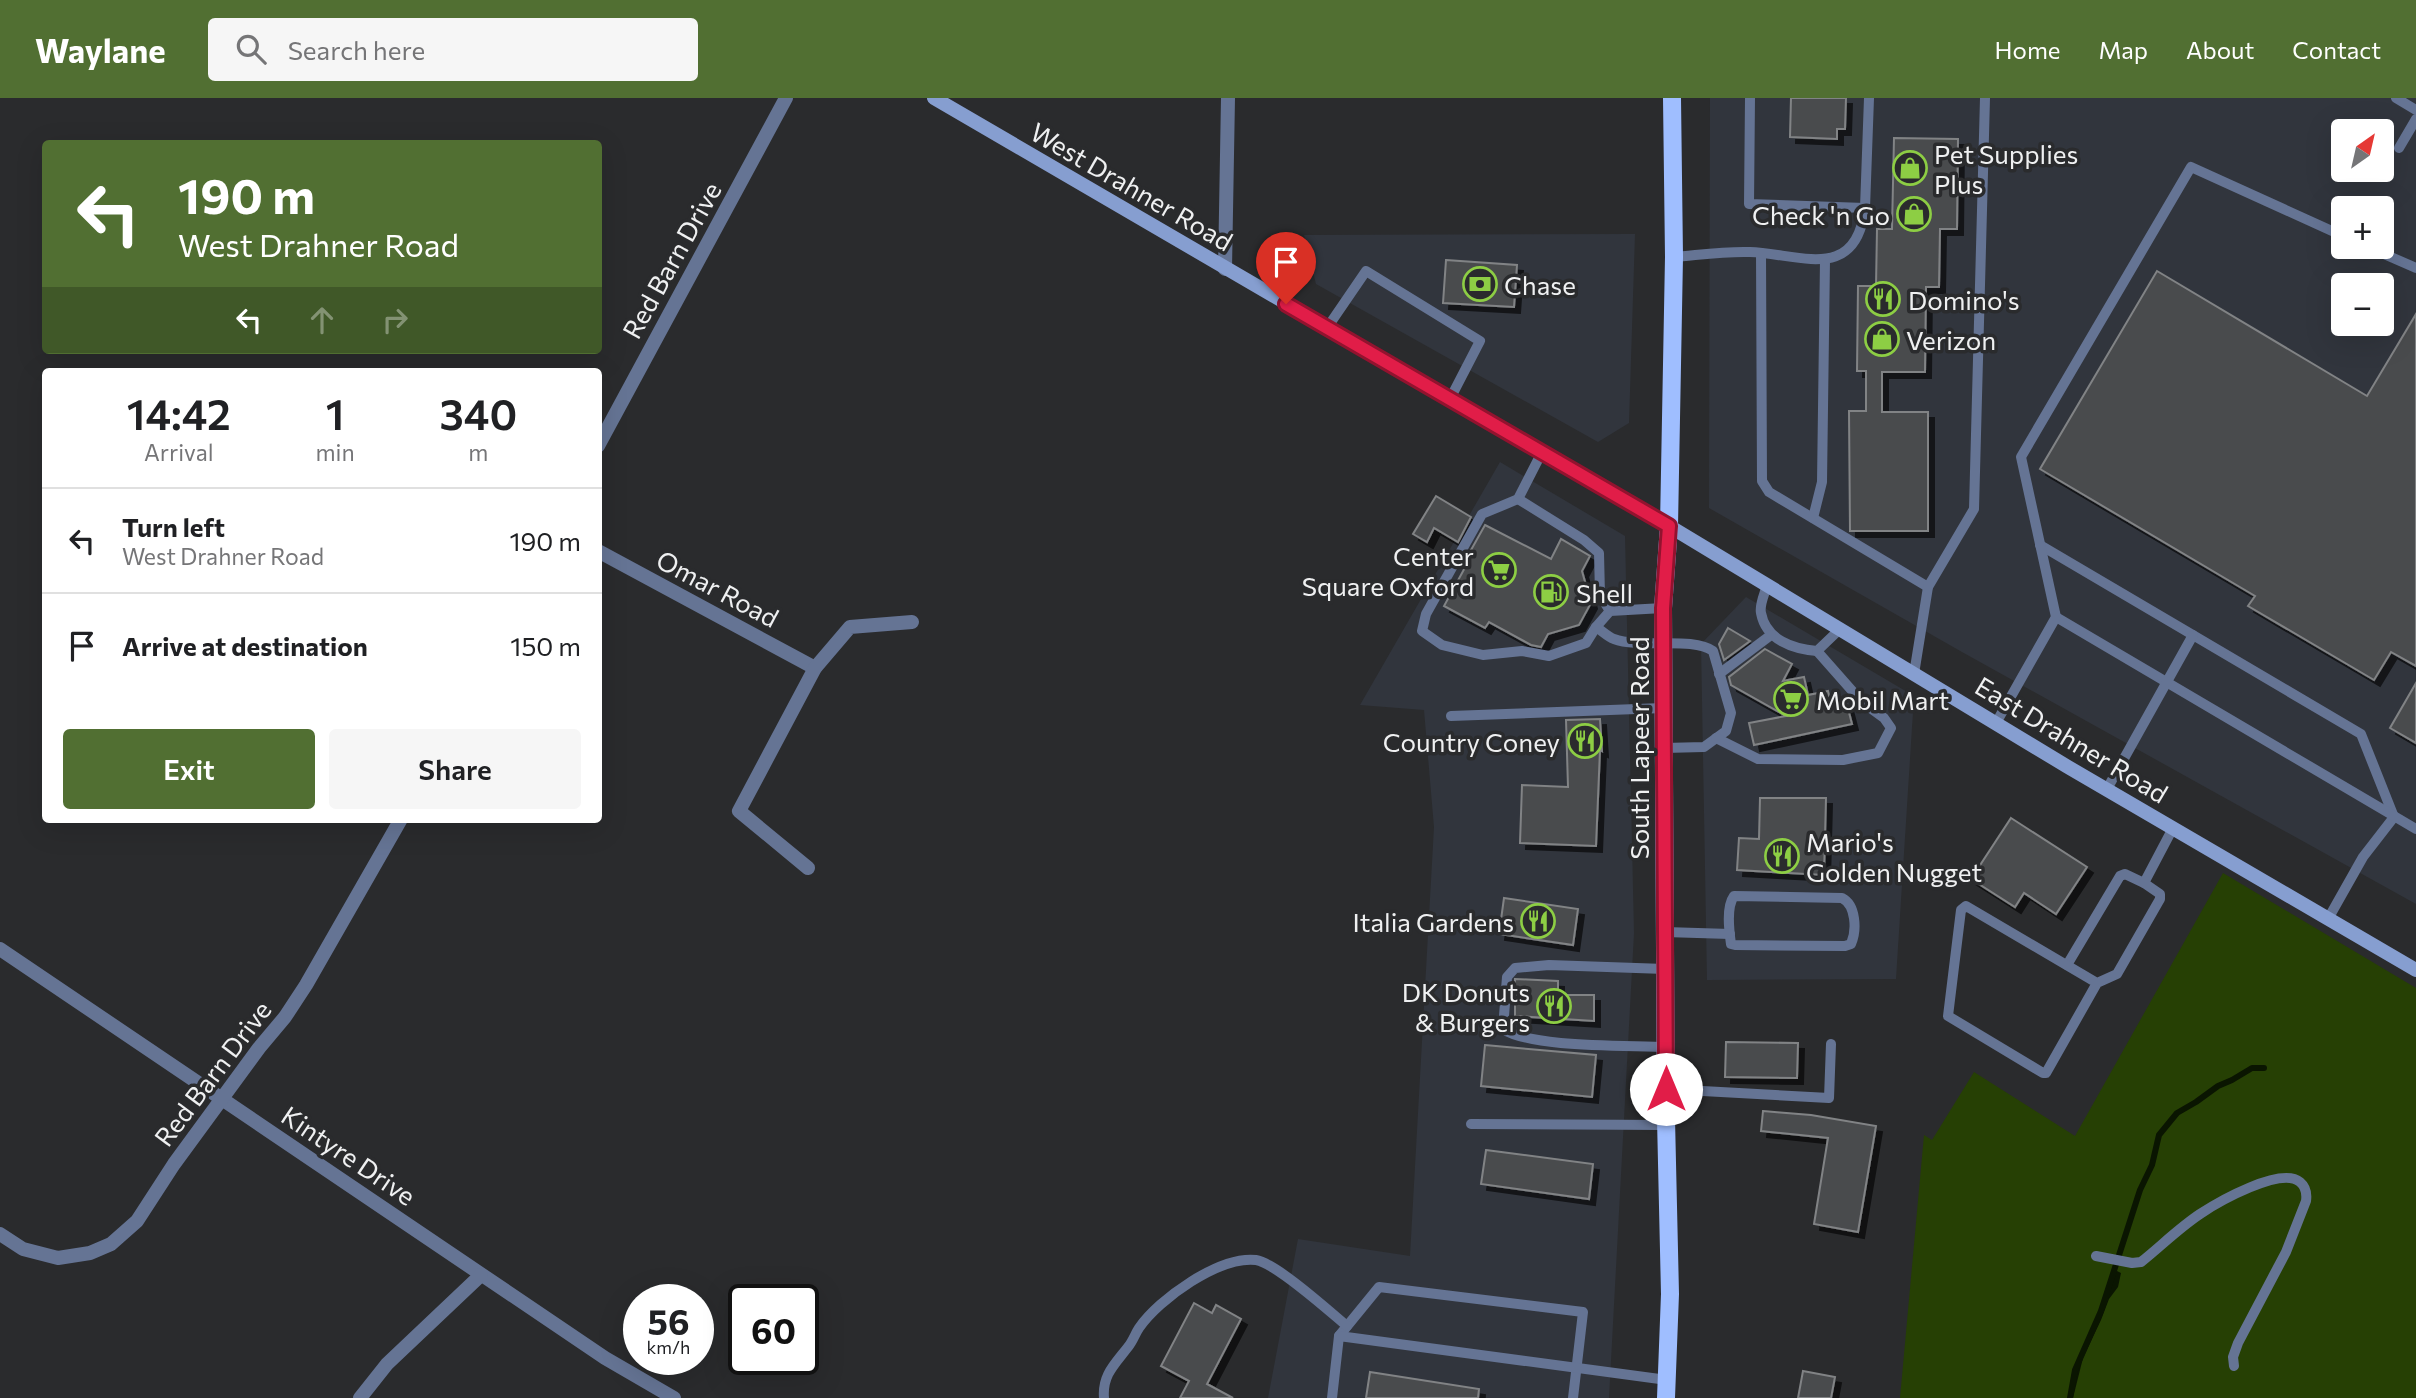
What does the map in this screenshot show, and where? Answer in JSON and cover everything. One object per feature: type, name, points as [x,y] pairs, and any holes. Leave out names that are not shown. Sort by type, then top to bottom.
[{"type":"main road","name":"South Lapeer Road","points":[[1666,1398],[1670,1294],[1663,608],[1669,526],[1674,257],[1672,98]]},
{"type":"street","name":"Red Barn Drive","points":[[602,439],[786,98]]},
{"type":"street","name":"West Drahner Road","points":[[934,98],[1669,526]]},
{"type":"street","points":[[1225,269],[1228,98]]},
{"type":"street","name":"East Drahner Road","points":[[1669,526],[2106,789],[2416,970]]},
{"type":"street","name":"Omar Road","points":[[602,553],[815,668]]},
{"type":"street","points":[[808,868],[739,811],[815,668],[850,627],[912,622]]},
{"type":"street","name":"Red Barn Drive","points":[[0,1234],[23,1249],[58,1258],[90,1253],[111,1244],[137,1221],[174,1164],[224,1100],[306,985],[399,823]]},
{"type":"street","name":"Kintyre Drive","points":[[0,949],[605,1358],[674,1398]]},
{"type":"street","points":[[360,1398],[387,1364],[481,1275]]},
{"type":"lane","points":[[1750,98],[1749,204],[1865,208]]},
{"type":"lane","points":[[1674,257],[1760,253],[1825,260],[1840,255],[1855,241],[1863,223],[1869,98]]},
{"type":"lane","points":[[1914,674],[1928,587],[1974,509],[1984,98]]},
{"type":"lane","points":[[2396,98],[2416,110]]},
{"type":"lane","points":[[2399,148],[2416,119]]},
{"type":"lane","points":[[1996,723],[2056,617],[2021,457],[2191,167],[2331,231]]},
{"type":"lane","points":[[1760,253],[1762,481],[1769,492],[1928,587]]},
{"type":"lane","points":[[2394,258],[2416,268]]},
{"type":"lane","points":[[1813,519],[1822,482],[1825,260]]},
{"type":"lane","points":[[1327,328],[1366,271],[1480,341],[1450,399]]},
{"type":"lane","points":[[1542,452],[1518,499],[1482,514],[1426,614],[1422,631],[1442,645],[1483,654],[1522,651],[1549,656],[1586,643],[1610,611],[1663,608]]},
{"type":"lane","points":[[1518,499],[1584,540],[1598,553],[1600,595],[1610,611]]},
{"type":"lane","points":[[2040,545],[2361,734],[2394,817]]},
{"type":"lane","points":[[1716,738],[1758,759],[1843,760],[1878,753],[1891,728],[1884,718],[1863,702],[1818,651],[1798,649],[1771,635],[1760,612],[1767,585]]},
{"type":"lane","points":[[2056,617],[2416,830]]},
{"type":"lane","points":[[1596,627],[1614,639],[1663,645],[1705,645],[1713,652],[1731,713],[1726,731],[1704,747],[1664,748]]},
{"type":"lane","points":[[1818,651],[1840,629]]},
{"type":"lane","points":[[1719,674],[1771,635]]},
{"type":"lane","points":[[2106,789],[2193,635]]},
{"type":"lane","points":[[1451,716],[1664,708]]},
{"type":"lane","points":[[2328,919],[2363,857],[2394,817]]},
{"type":"lane","points":[[2144,883],[2173,828]]},
{"type":"lane","points":[[2067,965],[2120,876],[2125,874],[2160,894],[2160,899],[2117,974],[2097,983],[2050,1071],[2043,1073],[1948,1016],[1961,910],[1966,906],[2097,983]]},
{"type":"lane","points":[[1737,895],[1842,898],[1848,901],[1853,912],[1854,937],[1851,944],[1845,946],[1735,945],[1731,944],[1730,934],[1731,901],[1737,895]]},
{"type":"lane","points":[[1665,932],[1730,934]]},
{"type":"lane","points":[[1665,969],[1549,965],[1515,968],[1507,977],[1503,1029],[1532,1041],[1666,1047]]},
{"type":"lane","points":[[1666,1089],[1829,1098],[1831,1044]]},
{"type":"lane","points":[[1471,1124],[1667,1125]]},
{"type":"lane","points":[[2096,1256],[2132,1263],[2141,1262],[2200,1214],[2232,1196],[2283,1178],[2302,1183],[2307,1194],[2306,1201],[2286,1252],[2238,1343],[2233,1357],[2234,1367]]},
{"type":"lane","points":[[1104,1398],[1103,1384],[1110,1370],[1130,1345],[1139,1328],[1173,1295],[1214,1269],[1256,1260],[1274,1266],[1347,1326]]},
{"type":"lane","points":[[1332,1398],[1339,1336],[1379,1287],[1583,1312],[1573,1398]]},
{"type":"lane","points":[[1339,1336],[1667,1380]]},
{"type":"shaded area","points":[[1710,98],[2416,98],[2416,904],[1709,508]]},
{"type":"shaded area","points":[[1635,234],[1629,423],[1598,442],[1316,284],[1304,235]]},
{"type":"shaded area","points":[[1500,462],[1625,536],[1634,933],[1609,1398],[1268,1398],[1298,1239],[1410,1256],[1434,827],[1424,710],[1360,705]]},
{"type":"shaded area","points":[[1746,597],[1914,696],[1896,979],[1707,980],[1701,644]]},
{"type":"shaded area","points":[[2115,1270],[2121,1273],[2118,1287],[2109,1299],[2083,1358],[2071,1398],[2076,1372],[2107,1301],[2112,1284],[2110,1279]]},
{"type":"green space","points":[[2223,873],[2416,988],[2416,1398],[1900,1398],[1924,1135],[1932,1140],[1974,1072],[2075,1136]]},
{"type":"building","points":[[1791,98],[1846,98],[1845,129],[1837,129],[1837,139],[1790,137]]},
{"type":"building","points":[[1894,138],[1958,139],[1957,229],[1940,229],[1939,287],[1926,287],[1925,372],[1882,372],[1882,412],[1928,412],[1928,531],[1850,531],[1849,411],[1866,411],[1866,371],[1857,371],[1858,286],[1876,286],[1877,229],[1892,229]]},
{"type":"building","name":"Chase","points":[[1446,260],[1517,265],[1514,307],[1443,303]]},
{"type":"building","points":[[2157,271],[2367,396],[2416,314],[2416,666],[2391,652],[2374,680],[2248,606],[2255,596],[2040,469]]},
{"type":"building","points":[[1436,496],[1471,517],[1458,542],[1434,528],[1427,542],[1413,534]]},
{"type":"building","points":[[1485,525],[1551,559],[1561,539],[1590,556],[1582,571],[1591,603],[1579,625],[1548,634],[1541,647],[1531,645],[1489,622],[1485,628],[1444,606]]},
{"type":"building","points":[[1728,628],[1750,641],[1724,660],[1719,644]]},
{"type":"building","points":[[1765,649],[1792,664],[1783,681],[1804,677],[1808,695],[1828,691],[1831,704],[1846,701],[1852,724],[1754,745],[1749,723],[1786,716],[1731,685],[1729,677]]},
{"type":"building","points":[[2416,683],[2416,743],[2390,728]]},
{"type":"building","points":[[1600,719],[1602,751],[1600,750],[1596,846],[1520,843],[1522,785],[1568,787],[1566,720]]},
{"type":"building","points":[[1760,798],[1826,798],[1824,875],[1737,870],[1739,838],[1759,839]]},
{"type":"building","points":[[2011,818],[2087,867],[2056,914],[2024,893],[2015,907],[1971,879]]},
{"type":"building","name":"Italia Gardens","points":[[1504,898],[1578,909],[1573,945],[1499,934]]},
{"type":"building","name":"DK Donuts & Burgers","points":[[1515,979],[1558,981],[1558,995],[1594,995],[1594,1021],[1515,1016]]},
{"type":"building","points":[[1726,1042],[1798,1043],[1797,1078],[1725,1077]]},
{"type":"building","points":[[1485,1045],[1596,1055],[1592,1097],[1481,1086]]},
{"type":"building","points":[[1763,1111],[1811,1115],[1876,1126],[1858,1232],[1814,1224],[1828,1138],[1761,1131]]},
{"type":"building","points":[[1486,1150],[1593,1164],[1589,1199],[1481,1184]]},
{"type":"building","points":[[1194,1303],[1212,1313],[1216,1305],[1241,1319],[1207,1384],[1233,1398],[1180,1398],[1189,1381],[1161,1366]]},
{"type":"building","points":[[1803,1371],[1835,1377],[1831,1398],[1798,1398]]},
{"type":"building","points":[[1370,1372],[1479,1389],[1478,1398],[1366,1398]]},
{"type":"waterway","points":[[2070,1398],[2075,1370],[2101,1311],[2140,1190],[2152,1165],[2159,1135],[2177,1113],[2218,1086],[2252,1068],[2264,1068]]},
{"type":"place","name":"Pet Supplies Plus","points":[[1910,168]]},
{"type":"place","name":"Check 'n Go","points":[[1914,214]]},
{"type":"place","name":"Chase","points":[[1480,284]]},
{"type":"place","name":"Domino's","points":[[1883,299]]},
{"type":"place","name":"Verizon","points":[[1882,339]]},
{"type":"place","name":"Center Square Oxford","points":[[1499,570]]},
{"type":"place","name":"Shell","points":[[1551,592]]},
{"type":"place","name":"Mobil Mart","points":[[1791,699]]},
{"type":"place","name":"Country Coney","points":[[1585,741]]},
{"type":"place","name":"Mario's Golden Nugget","points":[[1782,856]]},
{"type":"place","name":"Italia Gardens","points":[[1538,921]]},
{"type":"place","name":"DK Donuts & Burgers","points":[[1554,1006]]},
{"type":"route","points":[[1286,304],[1669,526],[1663,608],[1666,1089]]}]
